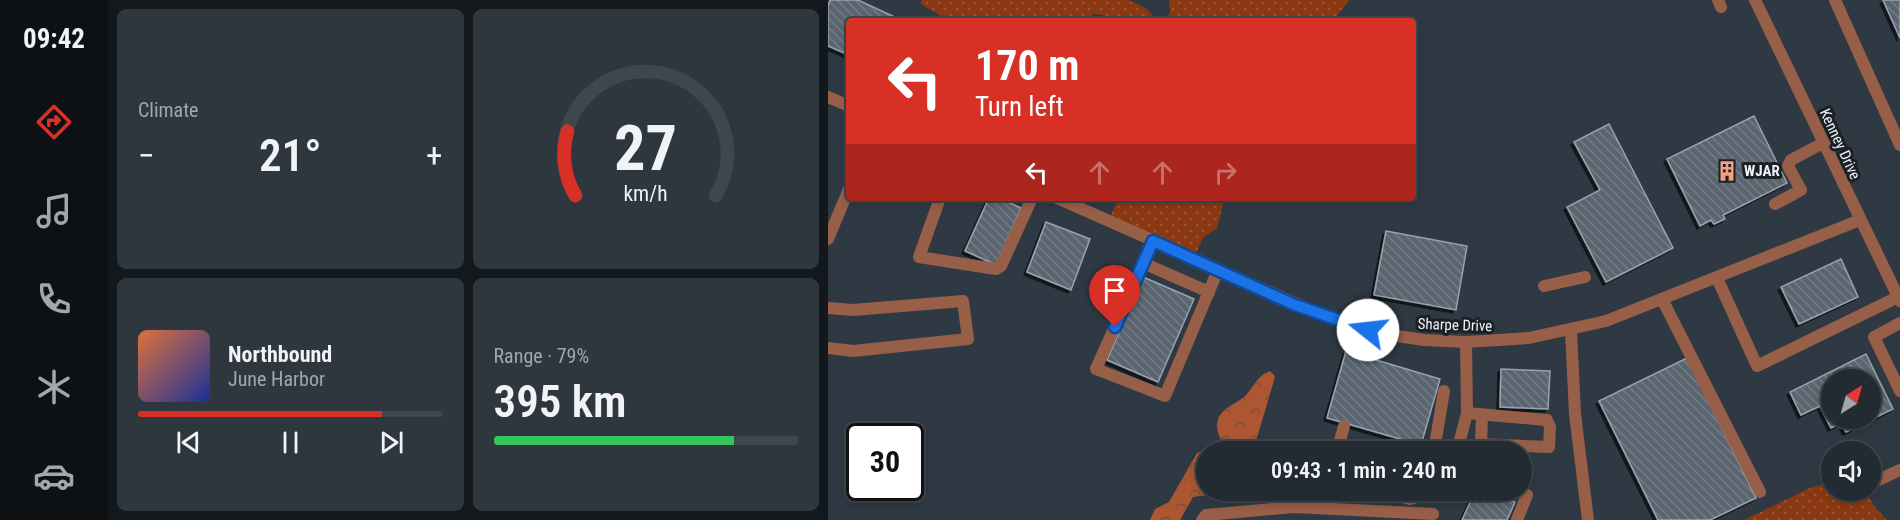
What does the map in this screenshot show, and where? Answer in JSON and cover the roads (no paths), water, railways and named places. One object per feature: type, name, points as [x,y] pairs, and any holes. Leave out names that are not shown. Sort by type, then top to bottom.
[{"type":"street","name":"Kenney Drive","points":[[1755,0],[1860,220],[1895,277],[1899,299]]},
{"type":"street","points":[[1835,0],[1900,145]]},
{"type":"street","points":[[828,97],[846,105]]},
{"type":"street","points":[[1775,204],[1801,190],[1788,166],[1791,160],[1822,143]]},
{"type":"street","points":[[828,239],[846,196]]},
{"type":"street","points":[[939,201],[919,257],[996,269],[1001,266],[1031,201]]},
{"type":"street","name":"Sharpe Drive","points":[[1067,201],[1295,305],[1352,326],[1404,338],[1466,342],[1509,340],[1571,331],[1606,321],[1860,220]]},
{"type":"street","points":[[1153,241],[1096,369],[1165,396],[1218,270]]},
{"type":"street","points":[[1143,263],[1209,292]]},
{"type":"street","points":[[1544,286],[1585,277]]},
{"type":"street","points":[[1717,278],[1757,366],[1899,299]]},
{"type":"street","points":[[1662,299],[1760,492]]},
{"type":"street","points":[[828,308],[853,310],[963,301],[968,339],[853,351],[828,348]]},
{"type":"street","points":[[1900,323],[1874,337],[1900,391]]},
{"type":"street","points":[[1571,331],[1575,414],[1588,520]]},
{"type":"street","points":[[1460,441],[1467,413],[1466,342]]},
{"type":"street","points":[[1436,441],[1444,391]]},
{"type":"street","points":[[1467,413],[1547,420],[1550,427],[1549,447],[1481,444],[1482,416]]},
{"type":"street","points":[[1340,441],[1344,426]]},
{"type":"street","points":[[1881,479],[1900,470]]},
{"type":"street","points":[[1202,520],[1206,514],[1293,507],[1432,517],[1439,501]]},
{"type":"street","points":[[1517,520],[1525,501]]},
{"type":"place","name":"WJAR","points":[[1727,171]]}]
